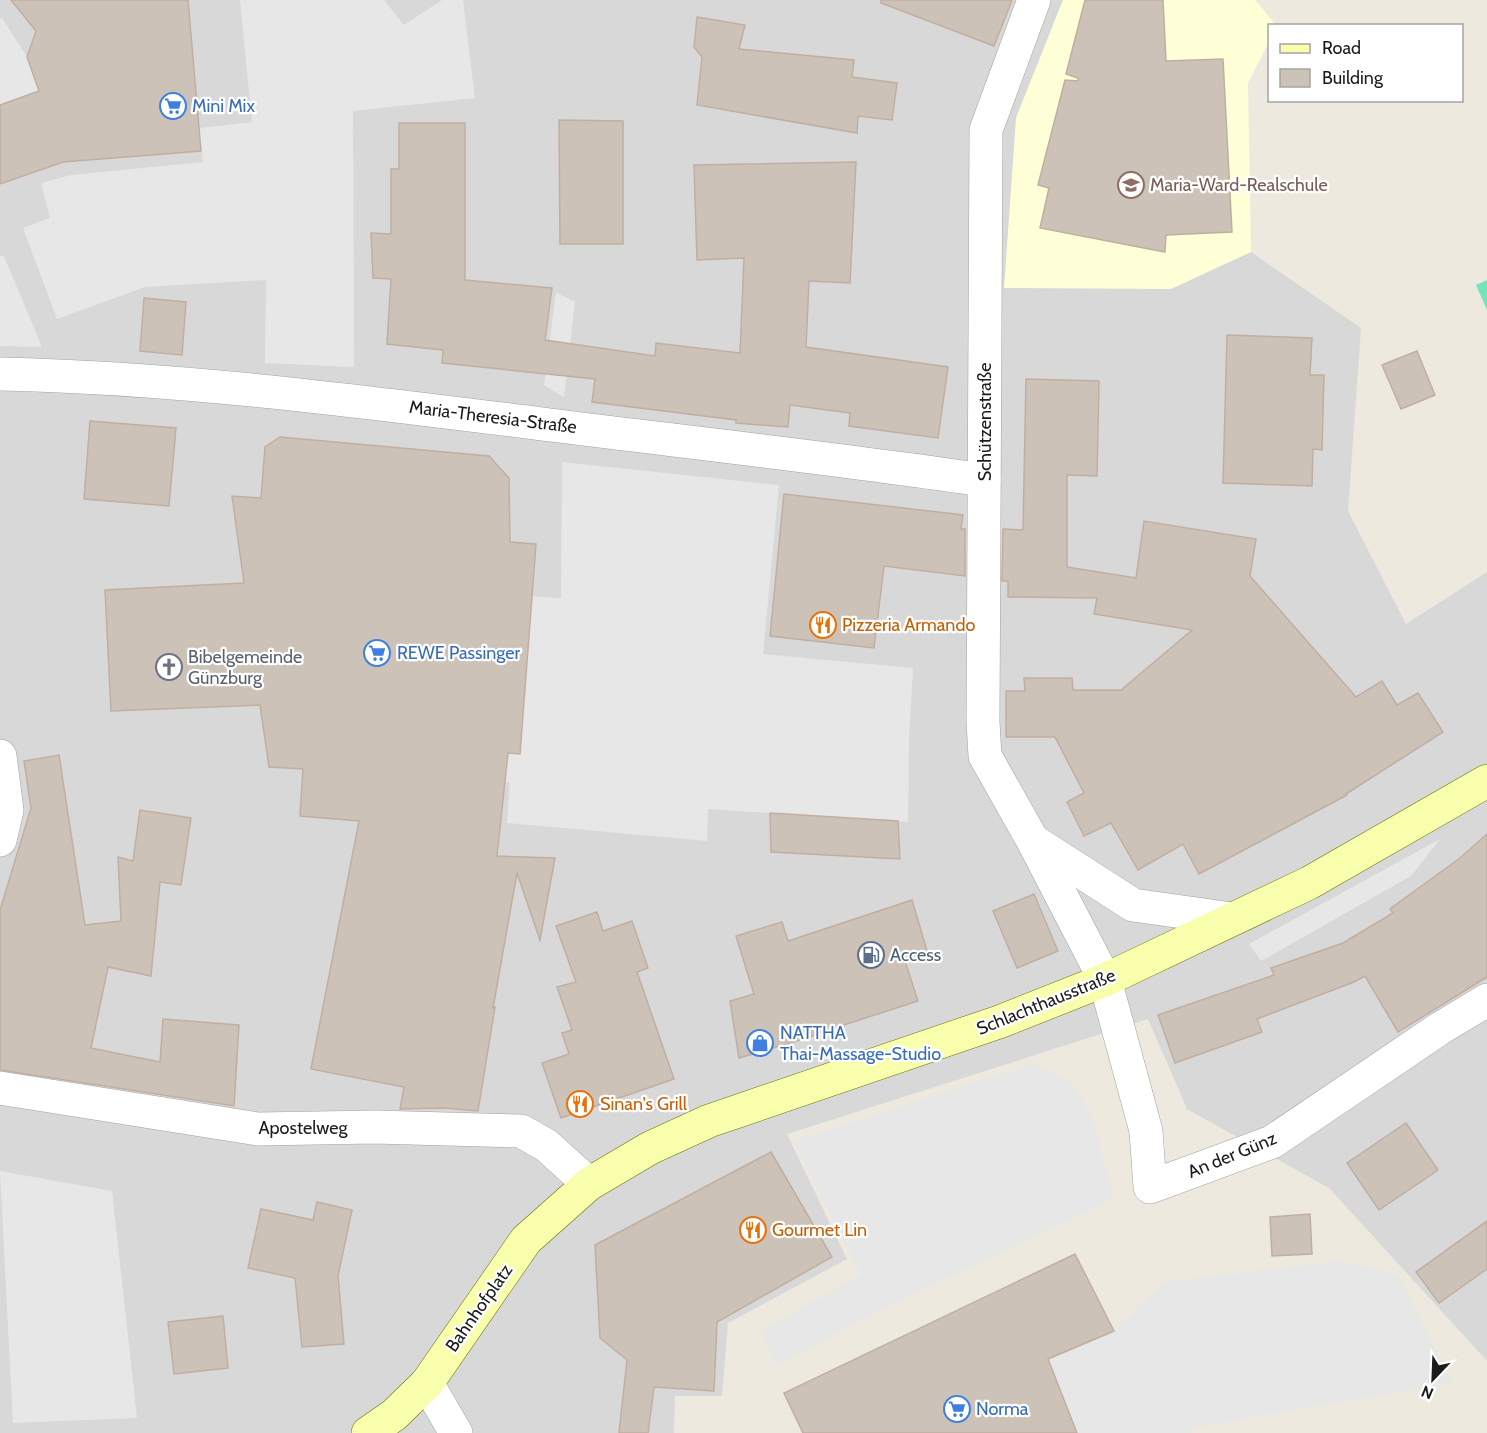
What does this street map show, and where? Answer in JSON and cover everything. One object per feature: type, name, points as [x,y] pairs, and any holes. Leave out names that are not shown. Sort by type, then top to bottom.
[{"type":"main road","name":"Schlachthausstraße","points":[[589,1184],[650,1148],[709,1121],[999,1022],[1105,980],[1309,883],[1487,781]]},
{"type":"main road","name":"Bahnhofplatz","points":[[368,1433],[394,1415],[427,1383],[526,1240],[589,1184]]},
{"type":"street","name":"Schützenstraße","points":[[1034,0],[986,130],[983,722],[985,756],[1033,841],[1105,980]]},
{"type":"street","name":"Maria-Theresia-Straße","points":[[0,374],[53,375],[323,396],[984,480]]},
{"type":"street","points":[[0,756],[7,810],[0,840]]},
{"type":"street","name":"Schützenstraße","points":[[1033,841],[1133,905],[1232,920]]},
{"type":"street","name":"An der Günz","points":[[1105,980],[1146,1131],[1150,1187],[1272,1142],[1439,1029],[1487,1000]]},
{"type":"street","name":"Apostelweg","points":[[0,1088],[258,1129],[375,1128],[521,1131],[546,1145],[589,1184]]},
{"type":"street","points":[[427,1383],[456,1433]]},
{"type":"shaded area","points":[[0,0],[1063,0],[1016,118],[1170,289],[1251,252],[1361,328],[1348,511],[1406,624],[1487,572],[1487,1361],[1329,1188],[1187,1109],[1148,1019],[787,1134],[847,1259],[728,1323],[722,1396],[675,1396],[674,1433],[0,1433]]},
{"type":"shaded area","points":[[240,0],[384,0],[404,25],[442,0],[463,0],[475,98],[353,111],[354,367],[265,363],[266,280],[145,287],[57,319],[23,228],[50,218],[41,183],[71,175],[203,162],[199,128],[252,122]]},
{"type":"shaded area","name":"Maria-Ward-Realschule","points":[[1063,0],[1255,0],[1275,24],[1268,24],[1268,44],[1248,83],[1251,252],[1171,289],[1004,288],[1016,118]]},
{"type":"shaded area","points":[[2,18],[27,57],[39,92],[0,105],[0,19]]},
{"type":"shaded area","points":[[0,256],[4,256],[42,347],[0,346]]},
{"type":"shaded area","points":[[556,292],[575,302],[564,397],[544,385]]},
{"type":"shaded area","points":[[562,462],[779,485],[763,654],[913,668],[908,822],[708,809],[707,841],[507,823],[510,783],[499,780],[510,595],[561,598]]},
{"type":"shaded area","points":[[1440,839],[1411,876],[1261,961],[1249,944]]},
{"type":"shaded area","points":[[1034,1064],[1070,1082],[1090,1114],[1114,1198],[873,1314],[776,1366],[762,1331],[861,1274],[793,1141]]},
{"type":"shaded area","points":[[0,1171],[112,1191],[137,1418],[13,1423]]},
{"type":"shaded area","points":[[1341,1261],[1398,1275],[1451,1383],[1192,1428],[1192,1433],[1077,1433],[1048,1359],[1114,1331],[1164,1282]]},
{"type":"green space","points":[[1487,280],[1487,310],[1476,285]]},
{"type":"building","points":[[11,0],[188,0],[201,151],[63,162],[0,184],[0,105],[39,91],[27,57],[36,31]]},
{"type":"building","points":[[881,0],[1012,0],[994,46],[881,3]]},
{"type":"building","points":[[1085,0],[1163,0],[1166,61],[1223,59],[1232,232],[1166,235],[1165,252],[1040,228],[1049,188],[1038,185],[1065,80],[1078,81],[1078,78],[1066,74]]},
{"type":"building","points":[[697,17],[745,25],[739,49],[854,60],[852,77],[897,83],[892,120],[858,116],[857,133],[697,105],[702,57],[694,47]]},
{"type":"building","points":[[559,120],[623,121],[623,244],[560,244]]},
{"type":"building","points":[[399,123],[465,123],[465,280],[552,288],[545,340],[655,356],[656,343],[740,353],[744,258],[697,260],[694,165],[856,162],[850,283],[809,281],[806,347],[948,367],[938,438],[849,426],[850,413],[790,405],[788,427],[736,423],[736,420],[592,402],[595,379],[442,363],[443,350],[387,344],[391,279],[373,278],[371,233],[391,234],[391,169],[399,169]]},
{"type":"building","points":[[144,298],[186,302],[182,355],[140,351]]},
{"type":"building","points":[[1227,335],[1312,338],[1310,375],[1324,375],[1322,450],[1313,449],[1312,486],[1223,483]]},
{"type":"building","points":[[1417,351],[1435,395],[1401,409],[1382,365]]},
{"type":"building","points":[[1026,379],[1099,381],[1097,476],[1067,475],[1067,567],[1136,578],[1144,521],[1256,539],[1250,576],[1356,697],[1382,681],[1397,705],[1418,693],[1443,732],[1347,795],[1199,874],[1183,844],[1138,870],[1111,823],[1084,836],[1067,802],[1084,793],[1055,737],[1006,737],[1006,691],[1025,691],[1024,678],[1072,678],[1073,690],[1121,690],[1192,630],[1094,614],[1097,598],[1008,597],[1008,581],[1002,581],[1003,529],[1023,530]]},
{"type":"building","points":[[90,421],[176,428],[169,506],[84,499]]},
{"type":"building","points":[[280,437],[489,456],[509,478],[510,542],[536,544],[520,754],[508,753],[497,856],[555,858],[540,940],[517,873],[493,1008],[495,1007],[478,1111],[444,1108],[400,1109],[404,1087],[311,1069],[359,821],[300,816],[303,769],[269,767],[260,705],[111,711],[105,590],[244,583],[232,496],[261,498],[265,447]]},
{"type":"building","points":[[784,494],[963,515],[961,529],[965,529],[965,576],[884,566],[874,648],[770,636]]},
{"type":"building","points":[[59,755],[85,925],[121,921],[118,857],[133,861],[140,810],[191,818],[181,885],[160,882],[151,976],[108,967],[91,1048],[160,1062],[163,1019],[239,1025],[234,1106],[0,1070],[0,910],[31,808],[24,761]]},
{"type":"building","points":[[770,813],[898,821],[900,859],[771,852]]},
{"type":"building","points":[[1487,834],[1487,977],[1398,1032],[1365,976],[1257,1019],[1262,1032],[1175,1063],[1158,1015],[1274,975],[1271,968],[1343,943],[1393,913],[1390,909],[1460,858]]},
{"type":"building","points":[[1034,894],[1058,951],[1017,968],[993,911]]},
{"type":"building","points":[[912,900],[927,951],[904,958],[918,1001],[739,1058],[730,1001],[754,994],[736,936],[782,922],[788,941]]},
{"type":"building","points":[[597,912],[603,931],[632,921],[648,968],[637,972],[674,1079],[561,1118],[542,1063],[569,1054],[562,1033],[572,1030],[557,987],[576,982],[556,926]]},
{"type":"building","points":[[1406,1123],[1438,1170],[1379,1210],[1347,1163]]},
{"type":"building","points":[[771,1152],[832,1257],[717,1322],[714,1391],[654,1387],[648,1433],[619,1433],[627,1360],[600,1338],[595,1245]]},
{"type":"building","points":[[317,1202],[352,1210],[338,1276],[344,1344],[302,1347],[295,1278],[248,1268],[261,1209],[313,1220]]},
{"type":"building","points":[[1310,1214],[1312,1254],[1272,1256],[1270,1217]]},
{"type":"building","points":[[1487,1221],[1487,1269],[1439,1303],[1416,1272]]},
{"type":"building","points":[[1075,1254],[1114,1331],[1048,1359],[1077,1433],[803,1433],[784,1393]]},
{"type":"building","points":[[223,1316],[228,1368],[174,1374],[168,1322]]},
{"type":"place","name":"Mini Mix","points":[[173,106]]},
{"type":"place","name":"Maria-Ward-Realschule","points":[[1131,185]]},
{"type":"place","name":"Pizzeria Armando","points":[[823,625]]},
{"type":"place","name":"REWE Passinger","points":[[377,653]]},
{"type":"place","name":"Bibelgemeinde Günzburg","points":[[169,667]]},
{"type":"place","name":"Access","points":[[871,955]]},
{"type":"place","name":"NATTHA Thai-Massage-Studio","points":[[760,1043]]},
{"type":"place","name":"Sinan's Grill","points":[[580,1104]]},
{"type":"place","name":"Gourmet Lin","points":[[753,1230]]},
{"type":"place","name":"Norma","points":[[957,1409]]}]
